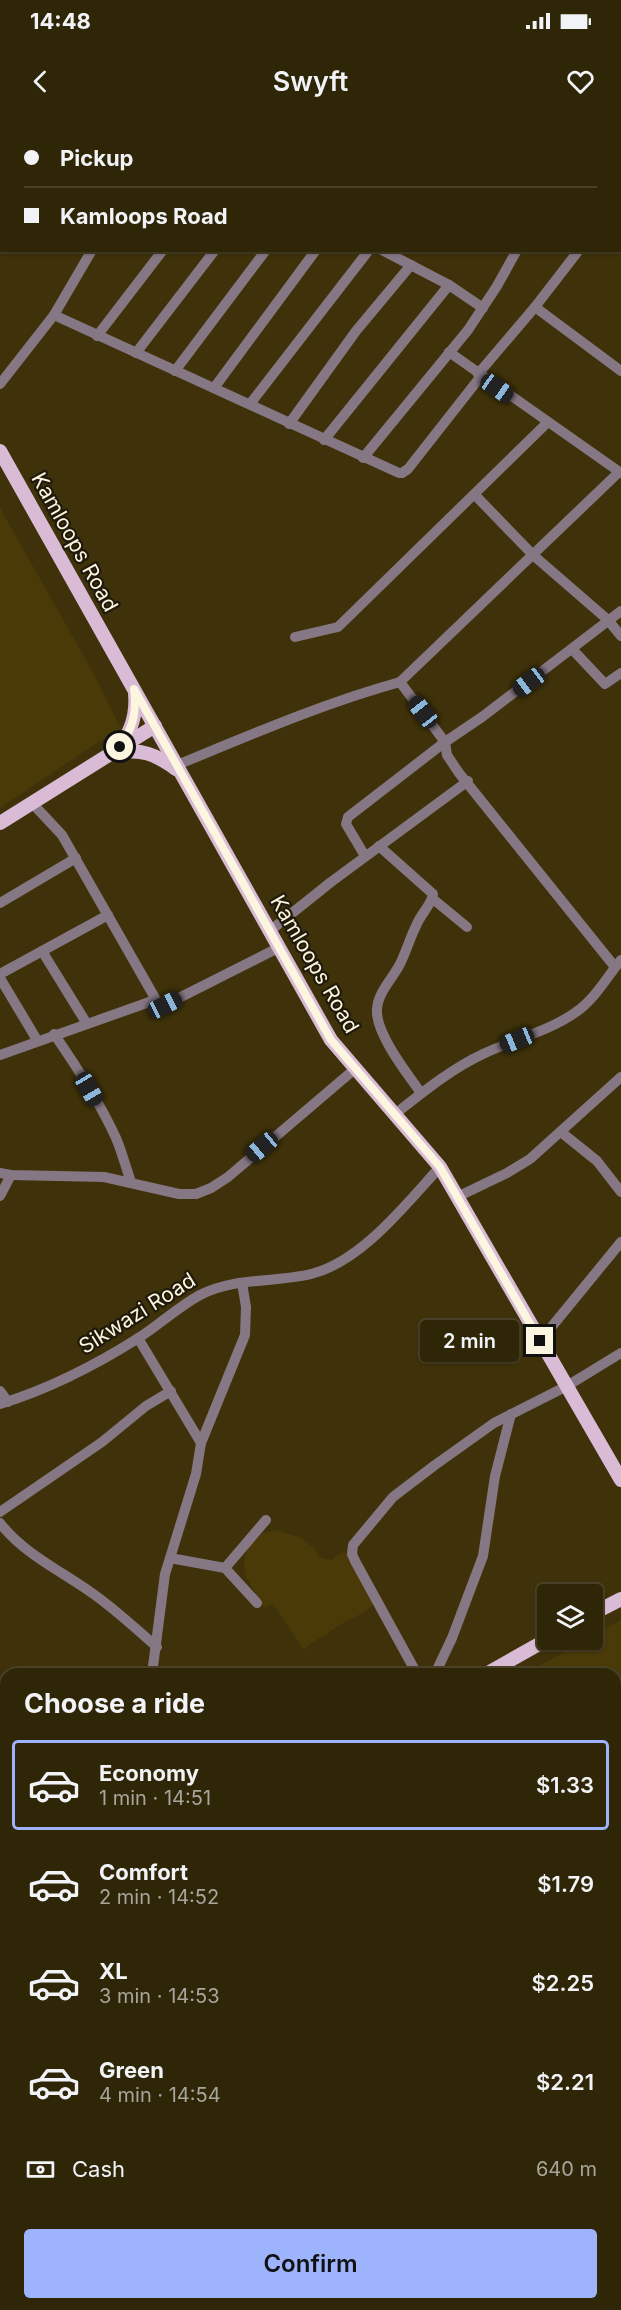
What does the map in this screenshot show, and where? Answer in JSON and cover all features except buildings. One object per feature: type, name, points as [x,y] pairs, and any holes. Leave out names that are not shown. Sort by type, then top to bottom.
[{"type":"main road","name":"Kamloops Road","points":[[0,451],[331,1040],[440,1167],[621,1480]]},
{"type":"main road","points":[[108,757],[120,747],[134,720],[136,705],[134,689]]},
{"type":"main road","points":[[0,824],[155,726]]},
{"type":"main road","points":[[108,757],[126,751],[144,752],[161,758],[176,769],[187,784]]},
{"type":"main road","points":[[603,1608],[621,1599]]},
{"type":"main road","points":[[497,1668],[537,1645]]},
{"type":"street","points":[[0,384],[54,315],[91,252]]},
{"type":"street","points":[[97,336],[161,252]]},
{"type":"street","points":[[136,353],[213,252]]},
{"type":"street","points":[[176,371],[265,252]]},
{"type":"street","points":[[214,388],[315,252]]},
{"type":"street","points":[[250,404],[367,252]]},
{"type":"street","points":[[386,252],[449,285],[483,308]]},
{"type":"street","points":[[363,458],[483,308],[516,252]]},
{"type":"street","points":[[54,315],[399,473],[406,472],[479,375],[577,252]]},
{"type":"street","points":[[289,424],[356,331],[411,266]]},
{"type":"street","points":[[324,440],[449,285]]},
{"type":"street","points":[[535,307],[621,371]]},
{"type":"street","points":[[177,765],[306,713],[400,682],[620,473],[449,352]]},
{"type":"street","points":[[295,637],[338,627],[547,423]]},
{"type":"street","points":[[475,495],[533,555],[609,620],[621,636]]},
{"type":"street","points":[[365,856],[346,824],[348,817],[621,611]]},
{"type":"street","points":[[572,649],[605,684],[621,673]]},
{"type":"street","points":[[395,1114],[471,1060],[577,1012],[592,998],[618,963],[447,754],[446,741],[400,682]]},
{"type":"street","points":[[271,930],[365,856],[468,781]]},
{"type":"street","points":[[32,803],[62,835],[159,1005],[165,1005],[280,947]]},
{"type":"street","points":[[379,846],[433,894],[433,899],[421,915],[400,964],[378,1001],[376,1011],[380,1026],[421,1094]]},
{"type":"street","points":[[0,903],[76,858]]},
{"type":"street","points":[[433,899],[467,927]]},
{"type":"street","points":[[37,1040],[0,976],[108,915]]},
{"type":"street","points":[[42,951],[87,1024]]},
{"type":"street","points":[[0,1055],[155,1000]]},
{"type":"street","points":[[54,1034],[99,1105],[117,1140],[131,1182]]},
{"type":"street","points":[[0,1196],[6,1174],[104,1177],[179,1194],[196,1194],[228,1177],[356,1068]]},
{"type":"street","points":[[457,1197],[488,1183],[526,1161],[621,1077]]},
{"type":"street","points":[[561,1132],[597,1161],[621,1192]]},
{"type":"street","name":"Sikwazi Road","points":[[4,1403],[65,1379],[138,1338],[198,1296],[220,1287],[312,1274],[345,1260],[405,1205],[440,1167]]},
{"type":"street","points":[[540,1341],[621,1242]]},
{"type":"street","points":[[153,1668],[165,1574],[196,1474],[201,1443],[245,1335],[246,1307],[242,1283]]},
{"type":"street","points":[[138,1338],[201,1443]]},
{"type":"street","points":[[414,1668],[352,1554],[352,1545],[393,1497],[494,1423],[567,1386],[621,1353]]},
{"type":"street","points":[[0,1391],[4,1403]]},
{"type":"street","points":[[0,1512],[102,1442],[146,1406],[171,1391]]},
{"type":"street","points":[[438,1668],[452,1638],[483,1556],[495,1476],[511,1414]]},
{"type":"street","points":[[225,1568],[266,1520]]},
{"type":"street","points":[[1,1527],[32,1553],[93,1594],[157,1647]]},
{"type":"street","points":[[170,1558],[225,1568],[257,1603]]},
{"type":"shaded area","points":[[0,508],[96,678],[122,731],[100,741],[0,808]]},
{"type":"shaded area","points":[[276,1530],[302,1538],[315,1549],[319,1557],[325,1559],[332,1560],[342,1552],[351,1555],[378,1602],[304,1650],[273,1604],[264,1607],[245,1575],[244,1558],[248,1548],[263,1533]]},
{"type":"shaded area","points":[[621,1620],[621,1668],[536,1668],[568,1650],[603,1650],[603,1630]]},
{"type":"route","points":[[120,747],[134,720],[136,705],[134,689],[331,1040],[440,1167],[540,1341]]}]
